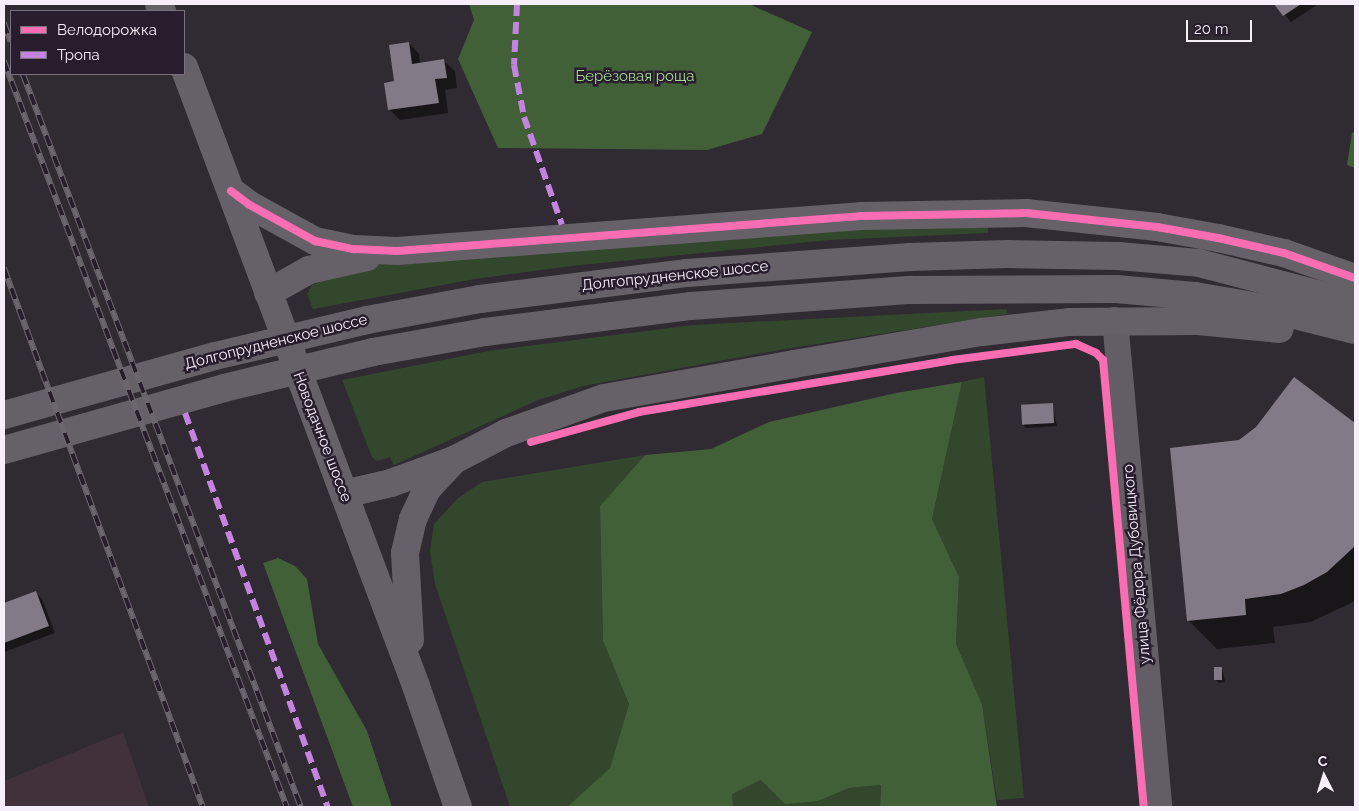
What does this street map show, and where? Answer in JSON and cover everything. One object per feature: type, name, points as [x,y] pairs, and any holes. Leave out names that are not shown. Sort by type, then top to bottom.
[{"type":"street","name":"Новодачное шоссе","points":[[185,71],[416,686],[458,807]]},
{"type":"street","points":[[231,191],[248,204],[315,241],[354,249],[397,250],[860,216],[1026,213],[1128,223],[1218,238],[1284,253],[1355,278]]},
{"type":"street","points":[[268,293],[309,270],[397,250]]},
{"type":"street","name":"Долгопрудненское шоссе","points":[[4,415],[216,356],[367,320],[480,299],[687,273],[910,257],[1008,254],[1118,256],[1199,263],[1355,304]]},
{"type":"street","name":"Долгопрудненское шоссе","points":[[4,450],[224,388],[373,352],[485,332],[691,306],[911,290],[1116,289],[1214,299],[1355,330]]},
{"type":"street","points":[[344,494],[390,483],[454,460],[506,433],[604,398],[982,332],[1115,320],[1198,321],[1258,325],[1355,344]]},
{"type":"street","name":"улица Фёдора Дубовицкого","points":[[1115,320],[1159,807]]},
{"type":"street","points":[[416,686],[406,610],[405,553],[413,519],[427,489],[454,460]]},
{"type":"shaded area","points":[[123,732],[149,807],[4,807],[4,781]]},
{"type":"green space","name":"Берёзовая роща","points":[[469,4],[749,4],[812,32],[762,134],[707,150],[498,148],[458,59],[474,20]]},
{"type":"green space","points":[[1355,131],[1355,168],[1347,165],[1352,133]]},
{"type":"green space","points":[[988,225],[988,233],[830,240],[571,266],[475,279],[313,309],[307,294],[312,285],[344,266],[845,227]]},
{"type":"green space","points":[[1006,309],[1008,314],[785,349],[583,386],[538,400],[394,465],[390,457],[377,461],[372,457],[342,380],[488,351],[693,325]]},
{"type":"green space","points":[[984,377],[1024,798],[997,800],[982,704],[956,644],[959,577],[932,519],[962,382]]},
{"type":"green space","points":[[962,382],[932,519],[959,577],[956,644],[982,704],[997,807],[880,807],[881,785],[849,788],[818,801],[785,804],[761,780],[732,794],[733,807],[567,807],[610,768],[629,704],[603,641],[600,506],[645,455],[711,449],[769,422],[896,393]]},
{"type":"green space","points":[[645,455],[600,506],[603,641],[629,704],[610,768],[567,807],[510,807],[435,584],[430,551],[434,524],[457,499],[482,482]]},
{"type":"green space","points":[[278,558],[295,566],[307,579],[318,644],[367,731],[392,807],[353,807],[263,563]]},
{"type":"green space","points":[[762,780],[818,801],[849,788],[881,785],[880,807],[733,807],[731,794]]},
{"type":"building","points":[[1274,4],[1301,4],[1283,16]]},
{"type":"building","points":[[409,42],[412,64],[444,59],[447,78],[435,79],[439,103],[388,110],[384,83],[394,81],[389,45]]},
{"type":"building","points":[[1294,377],[1355,423],[1355,546],[1327,572],[1304,585],[1281,594],[1245,599],[1246,615],[1187,621],[1170,448],[1239,440],[1256,427]]},
{"type":"building","points":[[1053,403],[1054,423],[1022,425],[1021,405]]},
{"type":"building","points":[[36,591],[49,626],[4,643],[4,603]]},
{"type":"building","points":[[1214,667],[1222,667],[1222,680],[1214,680]]},
{"type":"railway","points":[[4,23],[10,39]]},
{"type":"railway","points":[[4,61],[287,807]]},
{"type":"railway","points":[[23,75],[301,807]]},
{"type":"railway","points":[[4,268],[203,807]]},
{"type":"marked path","points":[[517,4],[514,65],[524,117],[562,225]]},
{"type":"marked path","points":[[185,413],[328,807]]},
{"type":"cycle path","points":[[231,191],[248,204],[315,241],[354,249],[397,251],[861,216],[1026,213],[1157,227],[1218,238],[1284,253],[1355,278]]},
{"type":"cycle path","points":[[531,442],[639,412],[952,360],[1076,344],[1096,353],[1103,360],[1144,807]]}]
